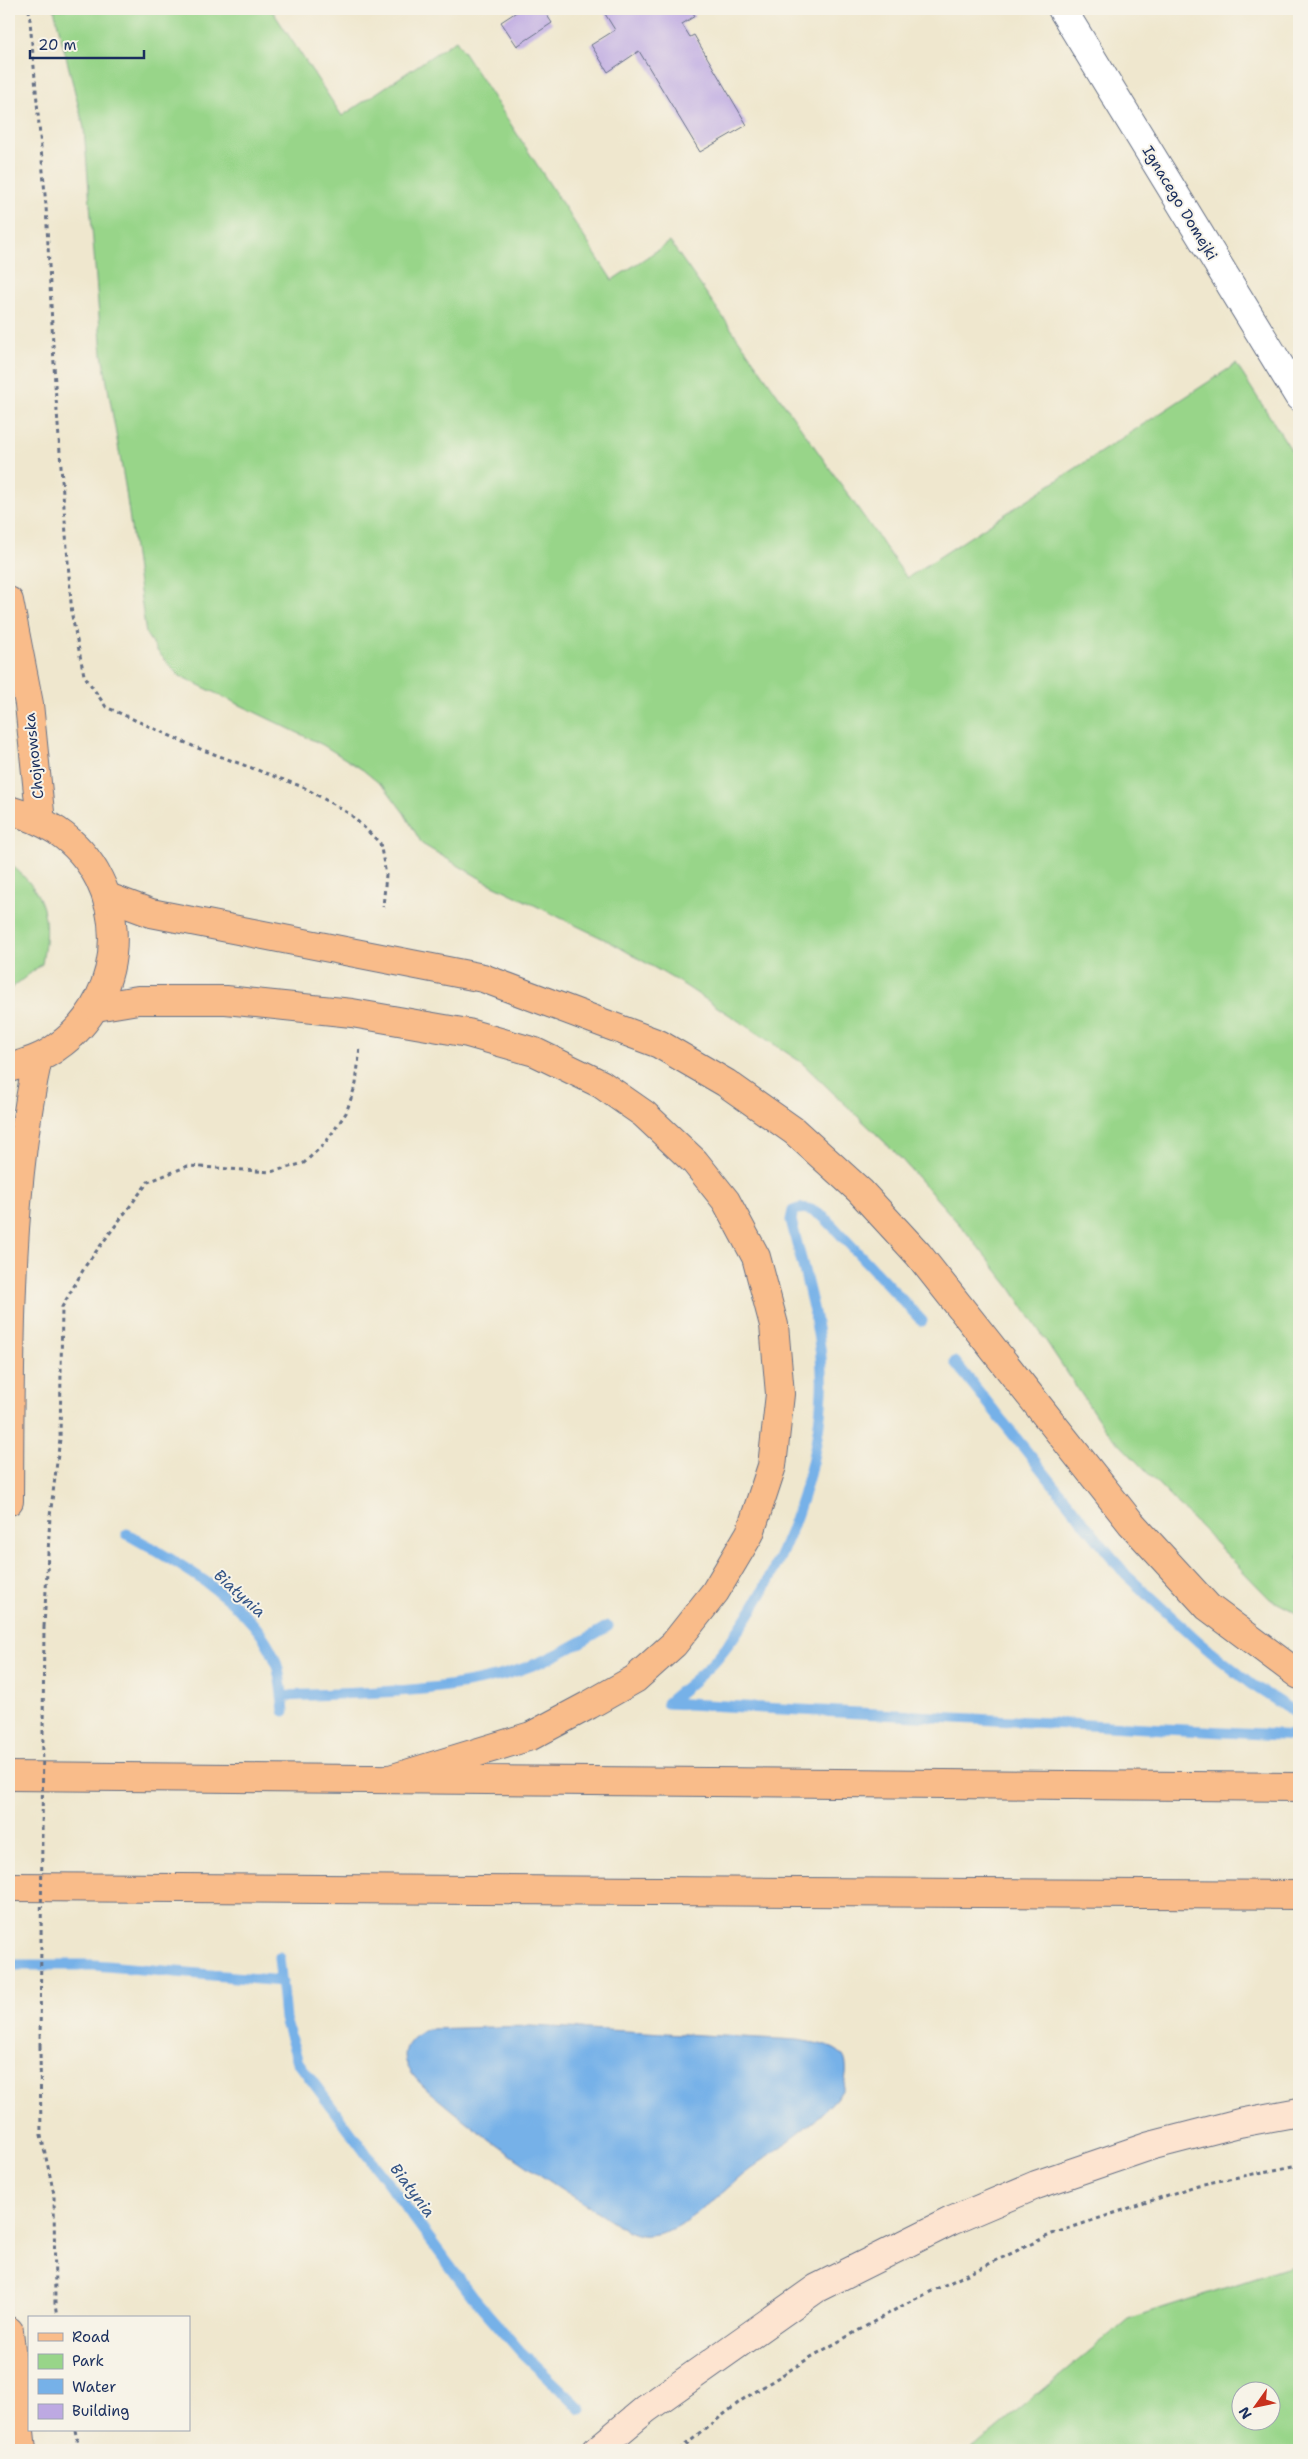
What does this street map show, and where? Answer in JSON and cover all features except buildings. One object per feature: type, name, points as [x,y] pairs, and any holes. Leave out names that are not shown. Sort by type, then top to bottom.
[{"type":"main road","name":"Chojnowska","points":[[9,601],[29,704],[41,822]]},
{"type":"main road","points":[[9,810],[33,817],[58,831],[79,850],[96,872],[108,898],[113,925],[114,953],[108,981],[96,1007],[79,1029],[57,1048],[38,1058],[9,1068]]},
{"type":"main road","points":[[108,898],[151,913],[483,978],[659,1044],[726,1083],[794,1131],[860,1191],[918,1254],[1131,1524],[1208,1607],[1299,1675]]},
{"type":"main road","points":[[96,1007],[138,1000],[226,1000],[342,1012],[468,1033],[535,1052],[601,1084],[644,1114],[695,1162],[726,1201],[756,1257],[774,1325],[780,1394],[772,1466],[750,1533],[715,1592],[674,1644],[634,1679],[531,1736],[390,1779]]},
{"type":"main road","points":[[9,1501],[10,1325],[19,1196],[33,1083],[38,1058]]},
{"type":"main road","points":[[9,1776],[1299,1787]]},
{"type":"main road","points":[[9,1887],[1299,1896]]},
{"type":"main road","points":[[597,2450],[646,2409],[817,2288],[951,2221],[1036,2185],[1150,2146],[1239,2123],[1299,2112]]},
{"type":"main road","points":[[9,2331],[22,2450]]},
{"type":"street","name":"Ignacego Domejki","points":[[1062,9],[1299,397]]},
{"type":"path","points":[[29,9],[46,206],[55,384],[72,616],[84,675],[106,707],[195,748],[303,786],[350,814],[380,842],[386,875],[383,907]]},
{"type":"path","points":[[57,2316],[54,2194],[41,2135],[40,2046],[44,1627],[50,1516],[60,1439],[62,1307],[86,1266],[148,1182],[188,1166],[271,1172],[304,1163],[326,1142],[346,1112],[356,1084],[360,1046]]},
{"type":"path","points":[[679,2450],[742,2400],[811,2356],[909,2302],[1052,2234],[1198,2185],[1299,2165]]},
{"type":"path","points":[[75,2432],[79,2450]]},
{"type":"green space","points":[[54,9],[271,9],[342,116],[456,40],[612,280],[670,242],[907,578],[1236,364],[1299,462],[1299,1614],[1270,1599],[1104,1428],[1010,1287],[967,1233],[895,1152],[801,1062],[684,985],[612,943],[483,880],[422,844],[404,813],[386,789],[363,770],[323,745],[178,675],[158,652],[146,634],[125,485],[102,354],[84,128]]},
{"type":"green space","points":[[9,863],[22,874],[38,896],[43,908],[46,933],[42,964],[9,990]]},
{"type":"green space","points":[[1299,2264],[1299,2450],[971,2450],[1128,2319]]},
{"type":"water","points":[[530,2026],[798,2040],[822,2045],[839,2052],[846,2064],[845,2079],[841,2092],[821,2114],[705,2207],[664,2232],[649,2235],[635,2234],[619,2226],[534,2171],[492,2141],[423,2086],[415,2078],[406,2061],[405,2053],[408,2045],[415,2037],[427,2029]]},
{"type":"waterway","points":[[667,1703],[718,1657],[758,1599],[776,1566],[790,1532],[812,1462],[819,1427],[822,1371],[817,1327],[791,1220],[793,1211],[806,1209],[825,1218],[922,1321]]},
{"type":"waterway","points":[[955,1362],[1126,1575],[1199,1642],[1251,1684],[1299,1715]]},
{"type":"waterway","name":"Białynia","points":[[127,1534],[169,1558],[213,1587],[251,1622],[266,1641],[276,1662],[284,1711]]},
{"type":"waterway","points":[[282,1696],[416,1690],[483,1680],[545,1660],[608,1626]]},
{"type":"waterway","points":[[667,1703],[1299,1736]]},
{"type":"waterway","name":"Białynia","points":[[279,1957],[285,2019],[298,2062],[472,2296],[521,2352],[581,2409]]},
{"type":"waterway","points":[[9,1965],[94,1965],[282,1981]]}]
